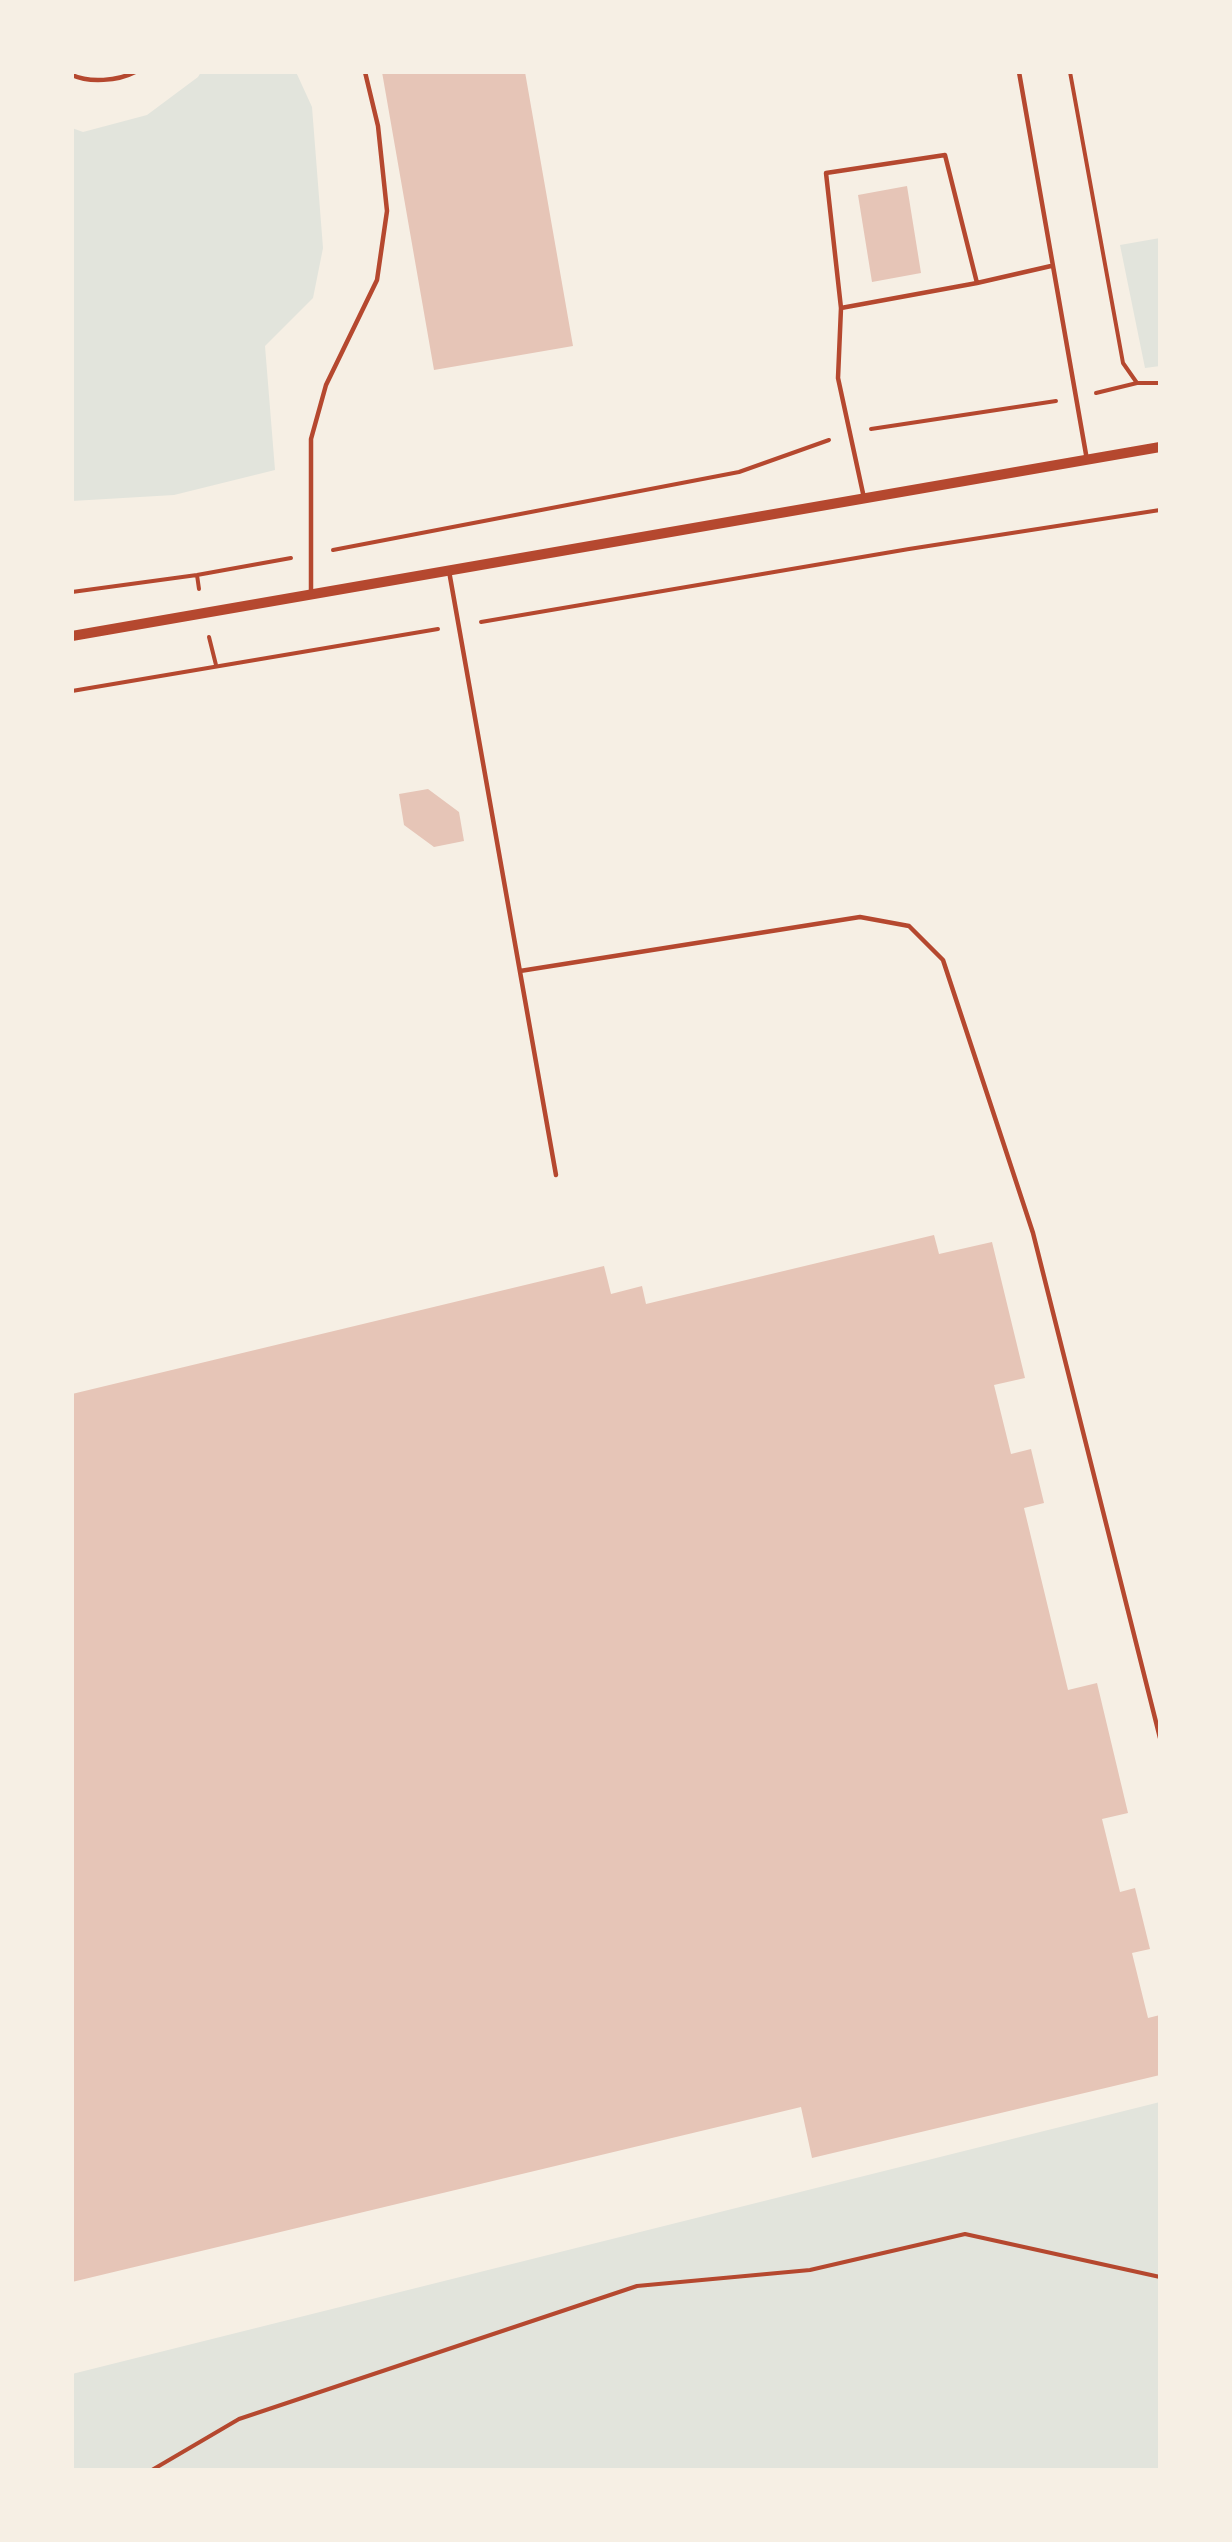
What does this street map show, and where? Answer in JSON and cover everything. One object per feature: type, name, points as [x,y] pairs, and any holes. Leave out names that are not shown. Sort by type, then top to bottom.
[{"type":"street","points":[[72,636],[1160,447]]},
{"type":"lane","points":[[72,75],[81,79],[124,78],[135,72]]},
{"type":"lane","points":[[311,595],[311,439],[326,385],[377,280],[387,211],[378,126],[365,72]]},
{"type":"lane","points":[[1019,72],[1074,398],[1087,460]]},
{"type":"lane","points":[[864,498],[838,378],[841,308],[826,173],[945,154],[977,283]]},
{"type":"lane","points":[[841,308],[977,283],[1051,266]]},
{"type":"lane","points":[[449,571],[556,1175]]},
{"type":"lane","points":[[520,971],[860,917],[909,926],[943,960],[1033,1233],[1160,1738]]},
{"type":"path","points":[[1070,72],[1123,363],[1137,383]]},
{"type":"path","points":[[72,592],[197,575],[739,472],[851,432],[1074,398],[1137,383],[1160,383]]},
{"type":"path","points":[[72,691],[909,549],[1160,510]]},
{"type":"path","points":[[152,2470],[239,2419],[637,2286],[810,2270],[965,2234],[1160,2277]]},
{"type":"shaded area","points":[[201,72],[296,72],[312,107],[323,248],[313,298],[265,346],[275,470],[174,495],[72,501],[72,128],[83,132],[147,115],[198,77]]},
{"type":"shaded area","points":[[1160,238],[1160,366],[1145,368],[1120,245]]},
{"type":"shaded area","points":[[1160,2102],[1160,2470],[72,2470],[72,2374]]},
{"type":"building","points":[[382,72],[525,72],[573,346],[434,370]]},
{"type":"building","points":[[907,186],[921,273],[872,282],[858,195]]},
{"type":"building","points":[[428,789],[459,812],[464,841],[434,847],[404,825],[399,794]]},
{"type":"building","points":[[934,1235],[939,1254],[992,1242],[1025,1378],[994,1385],[1011,1454],[1031,1449],[1044,1503],[1024,1508],[1068,1690],[1097,1683],[1128,1813],[1102,1819],[1120,1892],[1135,1888],[1150,1949],[1132,1953],[1148,2018],[1160,2015],[1160,2075],[812,2158],[801,2107],[72,2282],[72,1394],[604,1266],[611,1294],[642,1286],[646,1304]]}]
